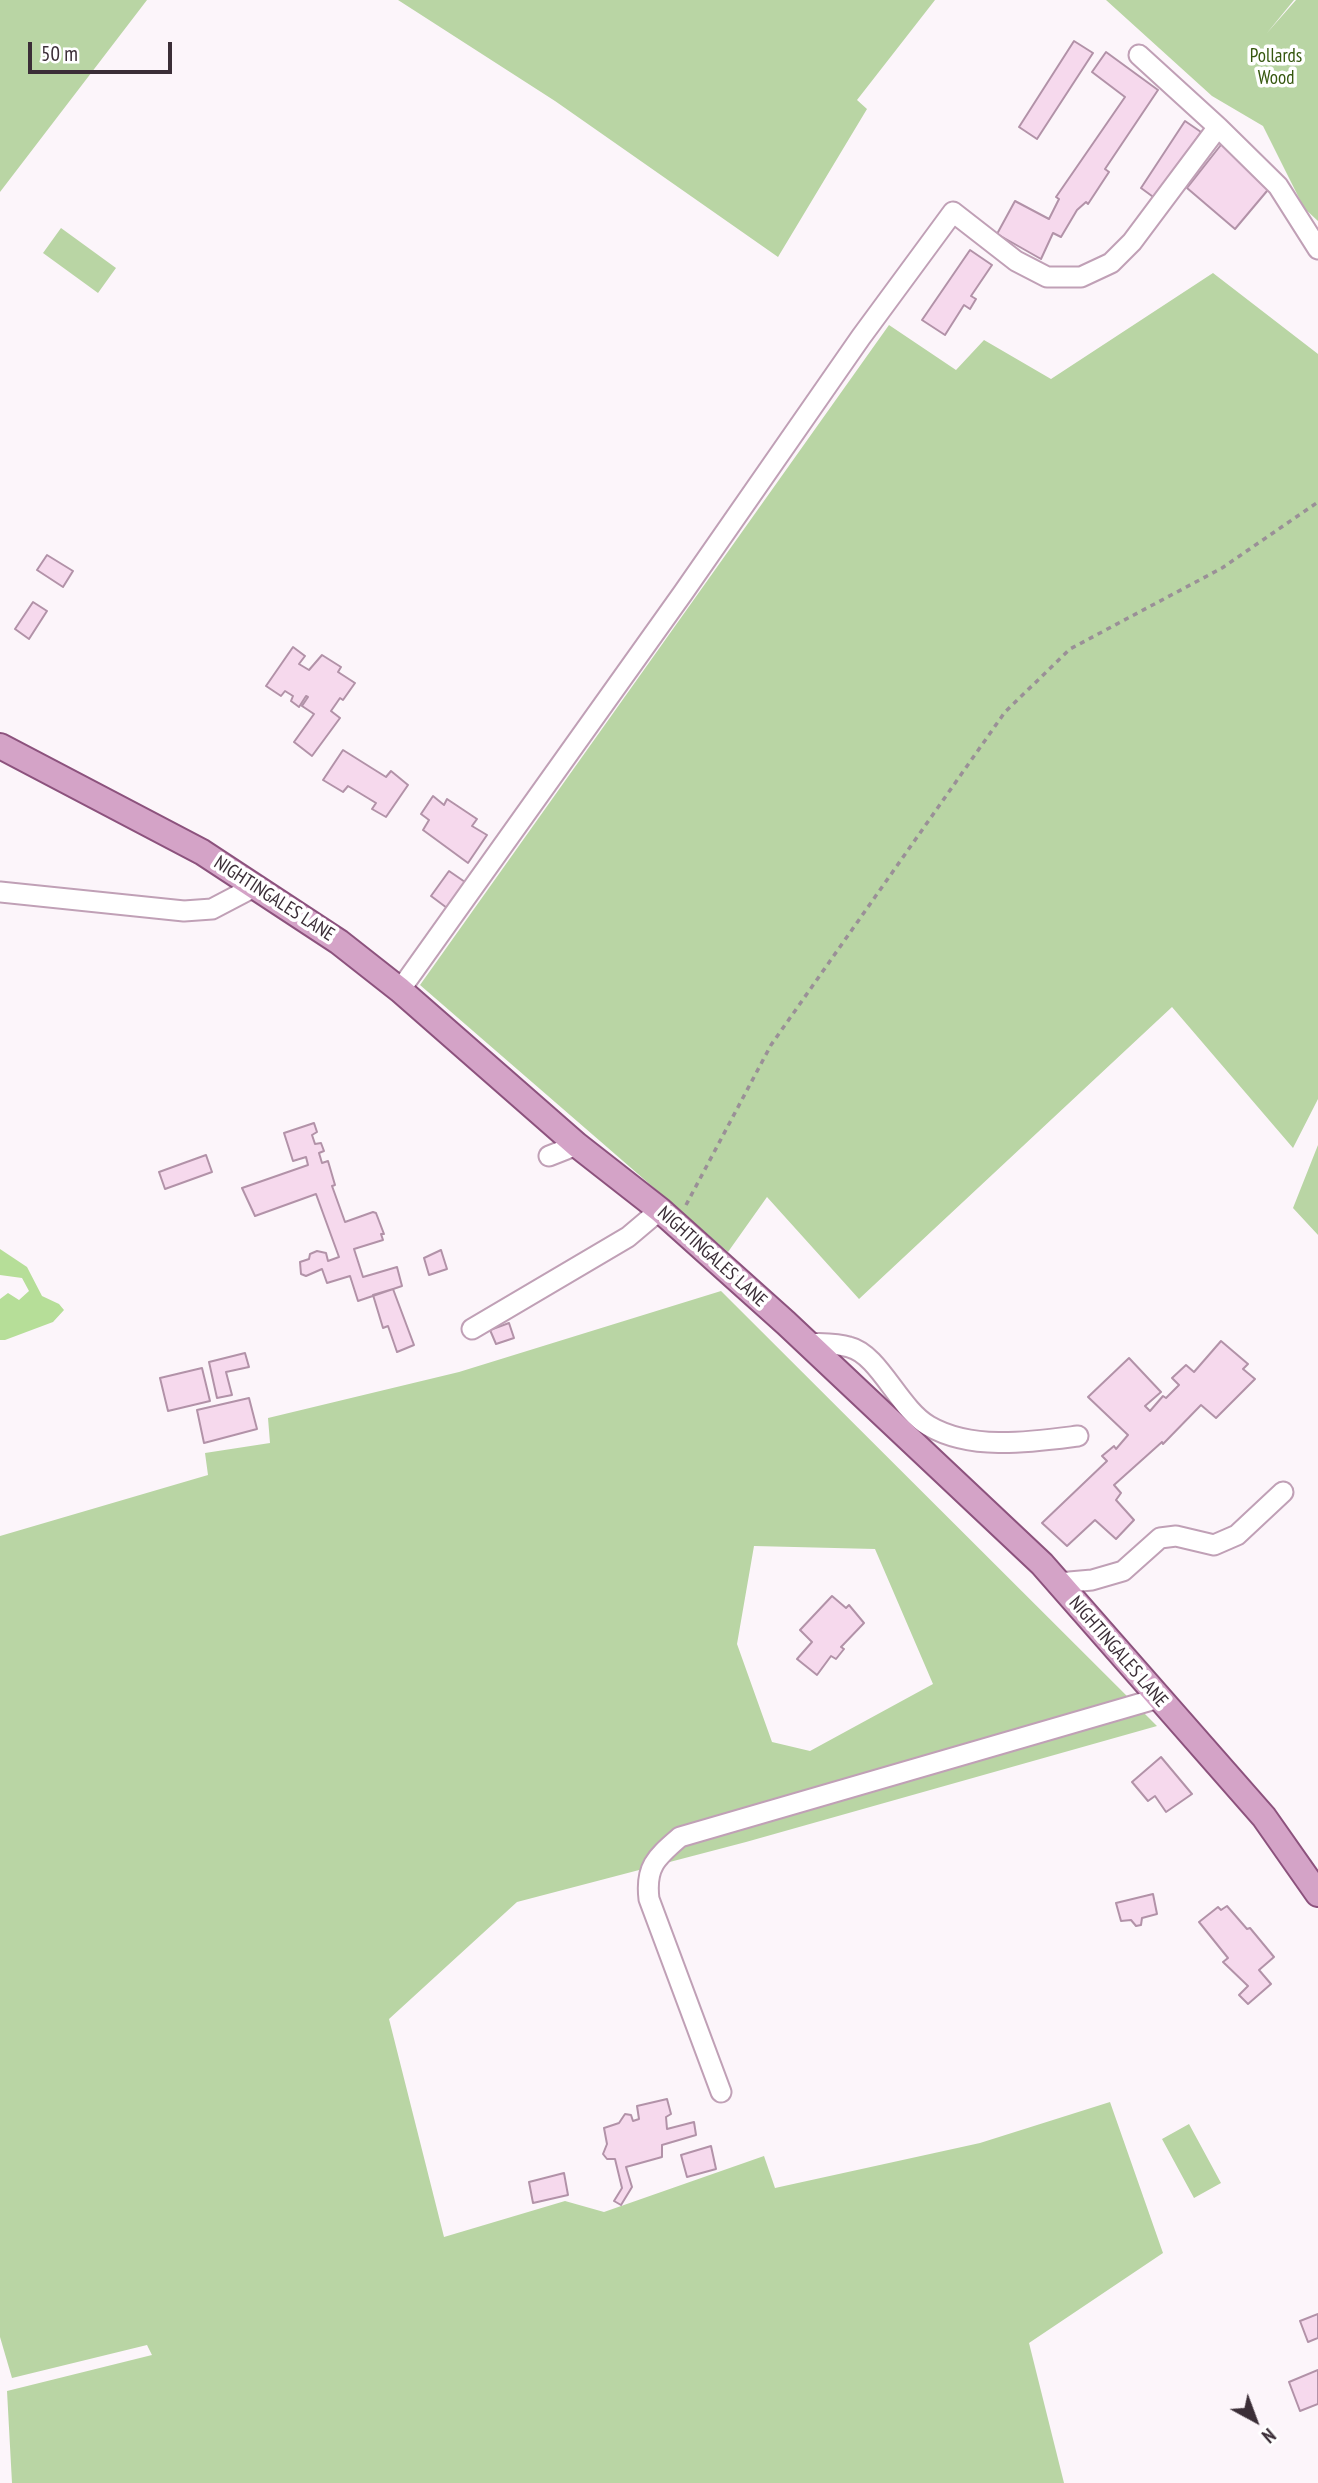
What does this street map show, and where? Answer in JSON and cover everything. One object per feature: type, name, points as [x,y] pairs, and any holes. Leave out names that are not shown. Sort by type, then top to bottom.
[{"type":"main road","name":"NIGHTINGALES LANE","points":[[0,746],[202,852],[339,942],[400,990],[577,1145],[671,1211],[806,1343],[1042,1564],[1264,1817],[1318,1894]]},
{"type":"lane","points":[[1139,55],[1278,186],[1318,249]]},
{"type":"lane","points":[[400,990],[683,593],[861,337],[953,212],[1017,261],[1047,277],[1081,277],[1111,263],[1132,242],[1218,127]]},
{"type":"lane","points":[[0,892],[184,911],[212,909],[254,887]]},
{"type":"lane","points":[[549,1156],[577,1145]]},
{"type":"lane","points":[[472,1329],[671,1211]]},
{"type":"lane","points":[[806,1343],[850,1347],[865,1354],[920,1419],[944,1432],[975,1439],[1022,1442],[1078,1436]]},
{"type":"lane","points":[[1058,1583],[1092,1580],[1123,1571],[1160,1538],[1177,1536],[1214,1545],[1237,1535],[1283,1492]]},
{"type":"lane","points":[[721,2092],[649,1899],[647,1879],[658,1857],[680,1837],[1159,1698]]},
{"type":"path","points":[[671,1211],[771,1045],[1005,712],[1070,649],[1222,568],[1318,502]]},
{"type":"green space","points":[[0,0],[147,0],[0,192]]},
{"type":"green space","points":[[398,0],[935,0],[857,100],[867,109],[778,257],[555,101]]},
{"type":"green space","name":"Pollards Wood","points":[[1106,0],[1294,0],[1267,33],[1296,0],[1318,0],[1318,221],[1304,208],[1263,126],[1212,96]]},
{"type":"green space","points":[[61,228],[116,268],[98,293],[43,253]]},
{"type":"green space","points":[[1213,273],[1318,354],[1318,1099],[1293,1148],[1172,1007],[859,1299],[767,1197],[728,1252],[420,985],[889,325],[956,370],[984,340],[1051,379]]},
{"type":"green space","points":[[1318,1145],[1318,1235],[1293,1208]]},
{"type":"green space","points":[[721,1291],[1157,1726],[746,1842],[517,1902],[389,2019],[444,2237],[565,2201],[604,2212],[764,2156],[775,2188],[980,2143],[1110,2102],[1163,2253],[1029,2343],[1064,2483],[12,2483],[7,2391],[152,2355],[147,2345],[12,2378],[0,2337],[0,1536],[208,1475],[205,1453],[270,1443],[268,1418],[459,1372]],"holes":[[[754,1546],[875,1549],[933,1684],[810,1751],[772,1742],[737,1644]]]},
{"type":"green space","points":[[1189,2124],[1221,2183],[1194,2198],[1162,2139]]},
{"type":"shaded area","points":[[0,1249],[27,1267],[42,1296],[59,1304],[64,1310],[53,1322],[5,1340],[0,1340],[0,1299],[8,1293],[19,1300],[29,1291],[22,1278],[0,1275]]},
{"type":"building","points":[[1074,41],[1093,53],[1037,139],[1019,127]]},
{"type":"building","points":[[1106,52],[1158,90],[1105,169],[1109,172],[1088,204],[1086,202],[1077,210],[1061,237],[1053,233],[1041,259],[997,234],[1015,201],[1049,219],[1059,199],[1056,197],[1125,97],[1092,72]]},
{"type":"building","points":[[1185,121],[1201,132],[1156,199],[1141,188]]},
{"type":"building","points":[[1224,141],[1272,185],[1235,229],[1187,188]]},
{"type":"building","points":[[970,250],[992,265],[971,296],[976,299],[970,309],[964,305],[945,335],[922,320]]},
{"type":"building","points":[[47,555],[73,571],[63,587],[37,570]]},
{"type":"building","points":[[33,602],[47,611],[29,639],[15,629]]},
{"type":"building","points":[[293,647],[305,656],[299,664],[309,670],[322,655],[341,667],[338,672],[355,683],[331,711],[340,718],[312,756],[294,742],[314,714],[302,706],[308,697],[306,696],[299,707],[291,701],[293,696],[285,691],[281,696],[266,686]]},
{"type":"building","points":[[343,750],[386,777],[391,771],[408,785],[386,817],[372,809],[376,803],[348,786],[343,792],[323,780]]},
{"type":"building","points":[[433,796],[444,805],[447,799],[477,819],[472,826],[487,835],[468,863],[423,830],[429,820],[421,814]]},
{"type":"building","points":[[449,871],[465,882],[447,908],[431,896]]},
{"type":"building","points":[[314,1123],[317,1132],[312,1135],[315,1144],[321,1143],[324,1151],[319,1153],[322,1163],[328,1161],[335,1185],[332,1186],[345,1222],[373,1212],[376,1213],[384,1234],[381,1234],[383,1240],[354,1249],[363,1277],[397,1267],[402,1286],[358,1301],[350,1276],[327,1283],[322,1269],[306,1276],[301,1274],[300,1262],[309,1259],[310,1254],[317,1251],[326,1253],[328,1261],[339,1257],[316,1194],[255,1216],[242,1188],[308,1165],[306,1157],[293,1161],[284,1133]]},
{"type":"building","points":[[206,1155],[212,1172],[165,1189],[159,1172]]},
{"type":"building","points":[[441,1250],[447,1269],[429,1275],[424,1258]]},
{"type":"building","points":[[393,1289],[414,1345],[397,1352],[388,1326],[383,1328],[373,1295]]},
{"type":"building","points":[[509,1323],[514,1338],[496,1344],[490,1330]]},
{"type":"building","points":[[1221,1341],[1248,1364],[1243,1369],[1255,1379],[1216,1418],[1201,1405],[1163,1444],[1162,1442],[1114,1485],[1121,1493],[1116,1500],[1134,1520],[1116,1539],[1095,1520],[1067,1546],[1042,1523],[1107,1461],[1102,1456],[1114,1446],[1116,1449],[1128,1435],[1088,1397],[1129,1358],[1161,1392],[1145,1406],[1150,1411],[1163,1396],[1166,1398],[1179,1385],[1172,1378],[1186,1365],[1194,1372]]},
{"type":"building","points":[[245,1353],[249,1367],[226,1372],[232,1395],[217,1398],[209,1362]]},
{"type":"building","points":[[202,1368],[210,1401],[168,1411],[160,1378]]},
{"type":"building","points":[[249,1398],[257,1429],[204,1443],[197,1410]]},
{"type":"building","points":[[832,1596],[846,1608],[849,1605],[864,1623],[841,1647],[844,1649],[836,1659],[831,1656],[817,1675],[797,1659],[812,1642],[800,1630]]},
{"type":"building","points":[[1161,1757],[1192,1794],[1166,1812],[1155,1796],[1148,1801],[1132,1782]]},
{"type":"building","points":[[1153,1894],[1157,1914],[1142,1918],[1141,1925],[1136,1926],[1131,1920],[1121,1921],[1116,1903]]},
{"type":"building","points":[[1227,1906],[1274,1957],[1259,1970],[1271,1984],[1248,2004],[1239,1995],[1248,1986],[1223,1962],[1228,1958],[1199,1922],[1218,1907],[1221,1910]]},
{"type":"building","points":[[667,2099],[671,2114],[666,2117],[667,2129],[694,2122],[696,2135],[662,2145],[662,2157],[626,2167],[632,2187],[621,2205],[614,2201],[622,2188],[615,2159],[607,2159],[603,2154],[607,2144],[604,2128],[619,2123],[625,2114],[631,2115],[633,2121],[639,2119],[637,2106]]},
{"type":"building","points":[[711,2146],[716,2169],[687,2177],[681,2155]]},
{"type":"building","points":[[564,2173],[568,2195],[533,2203],[529,2182]]},
{"type":"building","points":[[1318,2314],[1318,2338],[1308,2342],[1300,2321]]},
{"type":"building","points":[[1318,2370],[1318,2404],[1300,2411],[1289,2382]]}]
